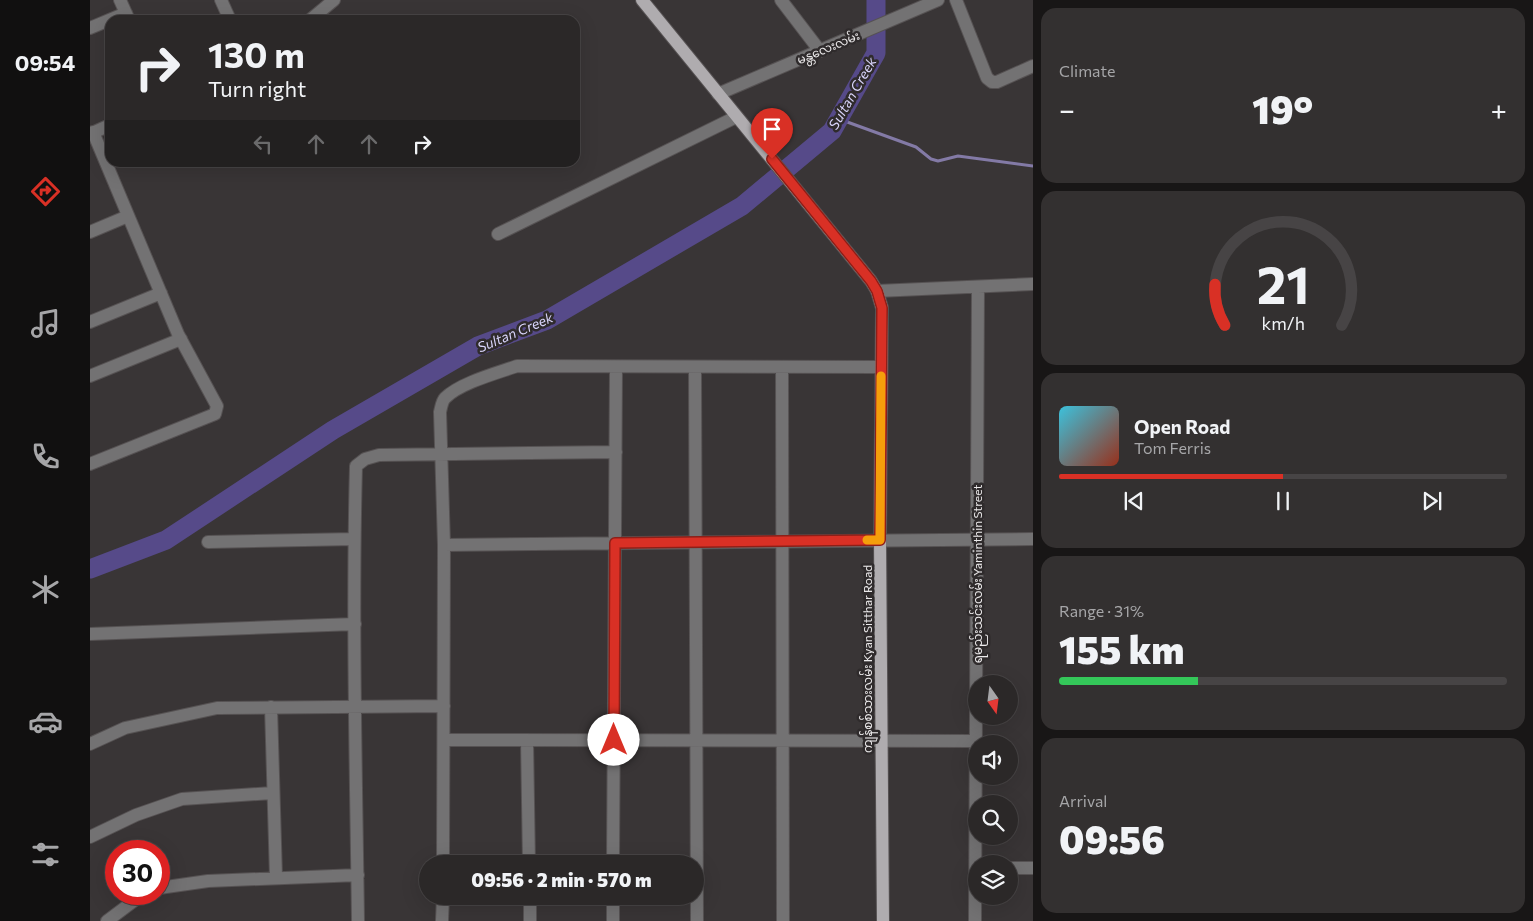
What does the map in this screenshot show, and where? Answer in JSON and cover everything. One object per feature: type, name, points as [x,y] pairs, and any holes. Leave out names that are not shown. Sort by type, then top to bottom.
[{"type":"main road","name":"ကျန်စစ်သားလမ်း Kyan Sitthar Road","points":[[642,0],[871,281],[877,291],[882,308],[880,540],[883,921]]},
{"type":"street","points":[[120,0],[127,15]]},
{"type":"street","points":[[220,0],[228,15]]},
{"type":"street","points":[[316,15],[334,0]]},
{"type":"street","points":[[780,0],[820,51]]},
{"type":"street","name":"မန္တလေးလမ်း","points":[[718,94],[938,0]]},
{"type":"street","points":[[956,0],[987,78],[992,82],[997,82],[1033,66]]},
{"type":"street","points":[[90,28],[105,23]]},
{"type":"street","points":[[498,234],[736,117]]},
{"type":"street","points":[[105,127],[91,133],[105,164]]},
{"type":"street","points":[[90,464],[215,414],[217,406],[181,339],[106,167]]},
{"type":"street","points":[[90,232],[128,216]]},
{"type":"street","points":[[877,291],[1033,284]]},
{"type":"street","name":"ရမည်းသင်းလမ်း Yaminthin Street","points":[[976,735],[978,287]]},
{"type":"street","points":[[90,322],[161,293]]},
{"type":"street","points":[[90,376],[181,339]]},
{"type":"street","points":[[443,855],[444,544],[440,412],[444,399],[454,391],[482,378],[517,366],[881,367]]},
{"type":"street","points":[[613,855],[616,367]]},
{"type":"street","points":[[695,367],[697,921]]},
{"type":"street","points":[[782,367],[783,921]]},
{"type":"street","points":[[358,921],[354,706],[356,466],[365,459],[379,455],[616,452]]},
{"type":"street","points":[[208,542],[354,539]]},
{"type":"street","points":[[444,544],[532,545],[1033,539]]},
{"type":"street","points":[[90,634],[355,624]]},
{"type":"street","points":[[90,744],[125,728],[216,708],[444,706]]},
{"type":"street","points":[[271,707],[272,793],[276,878]]},
{"type":"street","points":[[444,740],[968,741]]},
{"type":"street","points":[[527,740],[530,855]]},
{"type":"street","name":"ရမည်းသင်းလမ်း Yaminthin Street","points":[[976,785],[976,855]]},
{"type":"street","points":[[90,837],[136,815],[182,799],[272,793]]},
{"type":"street","points":[[1018,868],[1033,868]]},
{"type":"street","points":[[170,886],[208,881],[358,875]]},
{"type":"street","points":[[108,921],[129,905]]},
{"type":"street","points":[[442,905],[442,921]]},
{"type":"street","points":[[530,905],[530,921]]},
{"type":"street","points":[[613,905],[613,921]]},
{"type":"street","name":"ရမည်းသင်းလမ်း Yaminthin Street","points":[[975,905],[975,921]]},
{"type":"waterway","name":"Sultan Creek","points":[[90,569],[166,540],[333,430],[478,346],[547,320],[742,206],[832,131],[876,53],[876,0]]},
{"type":"waterway","points":[[839,119],[916,147],[931,159],[938,161],[958,156],[1033,166]]},
{"type":"slow traffic","points":[[867,540],[880,540],[881,376]]},
{"type":"route","points":[[614,740],[615,543],[880,540],[882,308],[877,291],[871,281],[772,159]]}]
